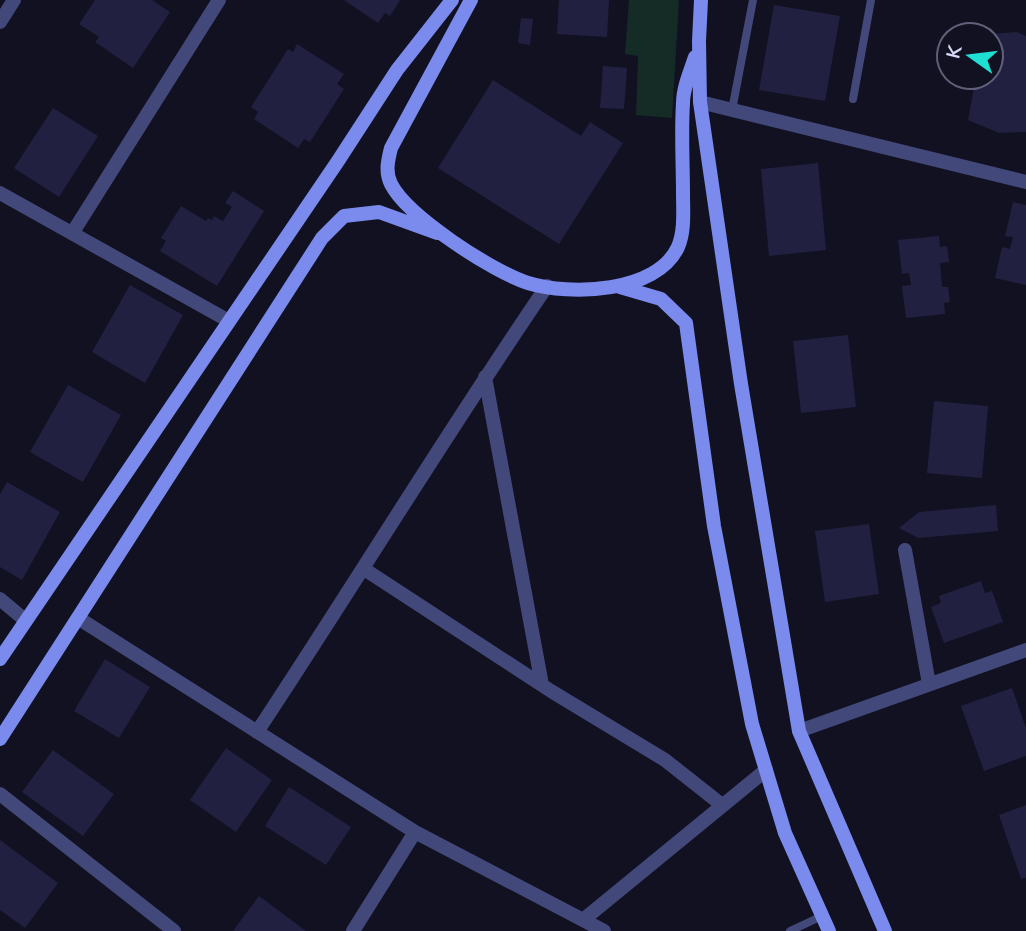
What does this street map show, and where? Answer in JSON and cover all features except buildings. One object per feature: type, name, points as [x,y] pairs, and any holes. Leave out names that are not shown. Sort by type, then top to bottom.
[{"type":"main road","points":[[0,659],[397,70],[452,0]]},
{"type":"main road","points":[[471,0],[391,148],[386,168],[391,185],[412,208],[447,237],[492,265],[528,283],[566,288],[620,287],[661,299],[686,323],[714,526],[752,724],[785,834],[829,931]]},
{"type":"main road","points":[[701,0],[700,102],[741,384],[799,731],[886,931]]},
{"type":"main road","points":[[620,287],[658,271],[678,247],[683,221],[682,100],[699,41]]},
{"type":"main road","points":[[0,739],[322,238],[344,216],[379,212],[447,237]]},
{"type":"street","points":[[0,22],[14,0]]},
{"type":"street","points":[[72,232],[219,0]]},
{"type":"street","points":[[700,102],[1026,181]]},
{"type":"street","points":[[0,193],[229,321]]},
{"type":"street","points":[[257,732],[547,285]]},
{"type":"street","points":[[485,377],[542,685]]},
{"type":"street","points":[[905,550],[929,684]]},
{"type":"street","points":[[364,569],[542,685],[665,760],[722,804]]},
{"type":"street","points":[[0,599],[25,620]]},
{"type":"street","points":[[78,618],[415,832],[604,931]]},
{"type":"street","points":[[799,731],[1026,650]]},
{"type":"street","points":[[583,920],[766,770]]},
{"type":"street","points":[[0,794],[174,931]]},
{"type":"street","points":[[353,931],[415,832]]},
{"type":"lane","points":[[732,110],[753,0]]},
{"type":"lane","points":[[853,99],[871,0]]},
{"type":"lane","points":[[790,931],[822,916]]},
{"type":"green space","points":[[629,0],[679,0],[672,118],[636,115],[638,56],[625,54]]}]
